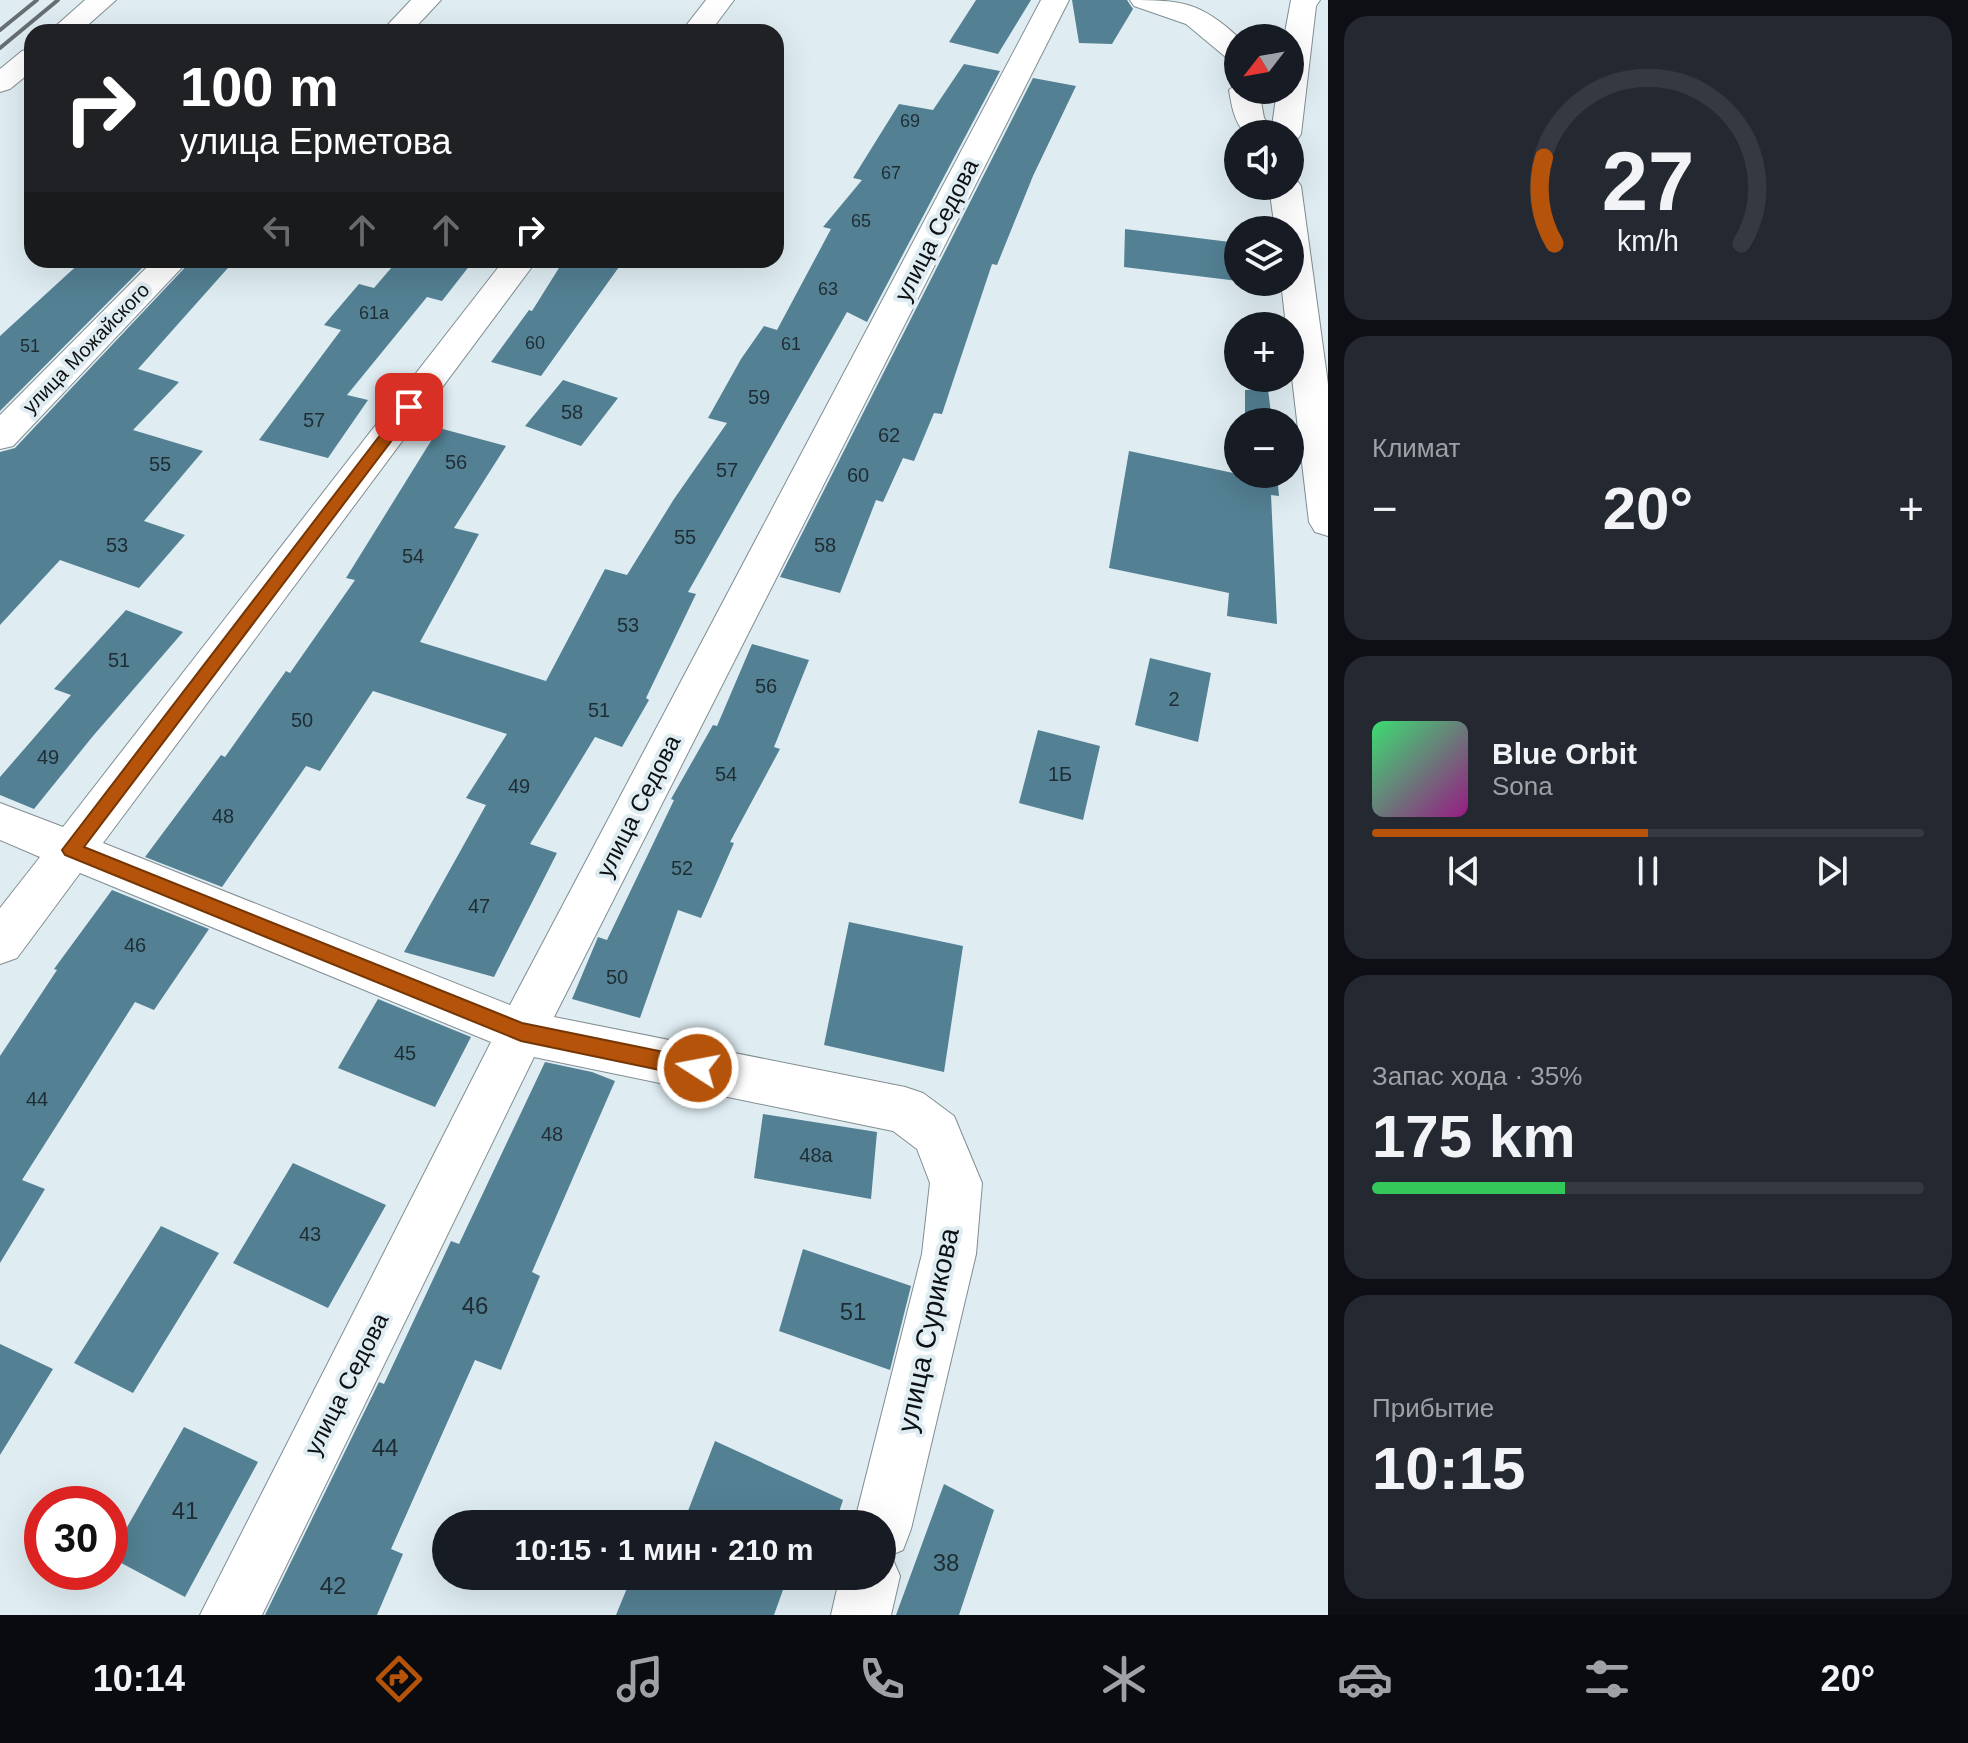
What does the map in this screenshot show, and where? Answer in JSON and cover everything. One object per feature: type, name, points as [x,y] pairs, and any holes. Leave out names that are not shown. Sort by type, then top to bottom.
[{"type":"street","points":[[73,24],[102,0]]},
{"type":"street","points":[[403,24],[427,0]]},
{"type":"street","points":[[701,24],[720,0]]},
{"type":"street","name":"улица Седова","points":[[230,1615],[521,1032],[1055,0]]},
{"type":"street","points":[[1144,0],[1189,13],[1224,38]]},
{"type":"street","points":[[1288,120],[1303,3]]},
{"type":"street","points":[[0,83],[24,64]]},
{"type":"street","points":[[1287,200],[1328,522]]},
{"type":"street","name":"улица Можайского","points":[[0,437],[165,268]]},
{"type":"street","points":[[0,944],[515,268]]},
{"type":"street","points":[[0,821],[521,1032]]},
{"type":"street","name":"улица Сурикова","points":[[521,1032],[905,1110],[936,1133],[956,1183],[949,1254],[887,1510]]},
{"type":"street","points":[[861,1615],[867,1590]]},
{"type":"building","points":[[976,0],[1031,0],[998,54],[949,42]]},
{"type":"building","points":[[1072,0],[1127,0],[1133,9],[1112,44],[1079,43]]},
{"type":"building","points":[[964,64],[1000,71],[867,322],[847,312],[688,592],[696,594],[646,698],[649,700],[622,747],[595,737],[530,844],[557,853],[494,977],[404,952],[486,805],[466,798],[507,734],[373,691],[320,771],[306,766],[222,887],[145,857],[221,755],[225,757],[286,671],[290,673],[355,580],[346,578],[439,428],[506,446],[454,528],[479,534],[420,642],[546,681],[605,569],[627,575],[674,499],[727,423],[708,418],[741,359],[764,326],[777,330],[831,229],[823,227],[862,180],[853,178],[899,104],[933,110]]},
{"type":"building","points":[[1033,78],[1076,86],[1033,176],[997,265],[992,264],[942,414],[934,413],[914,461],[903,458],[883,502],[876,500],[840,593],[780,577]]},
{"type":"building","points":[[1125,229],[1224,241],[1224,279],[1124,267]]},
{"type":"building","points":[[74,268],[142,268],[0,411],[0,336]]},
{"type":"building","points":[[184,268],[228,268],[138,369],[179,382],[133,430],[203,451],[144,521],[185,535],[139,588],[60,560],[0,625],[0,452],[15,448]]},
{"type":"building","points":[[391,268],[468,268],[442,301],[427,297],[347,395],[368,400],[328,458],[259,440],[341,330],[324,325],[359,284],[374,288]]},
{"type":"building","points":[[559,268],[618,268],[541,376],[491,362],[529,310],[532,311]]},
{"type":"building","points":[[563,380],[618,398],[581,446],[525,426]]},
{"type":"building","points":[[1245,392],[1268,392],[1270,408],[1245,408]]},
{"type":"building","points":[[1129,451],[1224,471],[1224,488],[1278,488],[1279,496],[1271,495],[1277,624],[1227,616],[1229,593],[1109,568]]},
{"type":"building","points":[[126,610],[183,632],[34,809],[0,795],[0,777],[71,695],[54,689]]},
{"type":"building","points":[[752,644],[809,660],[774,747],[780,749],[730,842],[734,843],[701,918],[678,910],[640,1018],[572,999],[598,937],[607,940],[674,800],[671,799],[713,725],[717,726]]},
{"type":"building","points":[[1150,658],[1211,673],[1198,742],[1135,725]]},
{"type":"building","points":[[1038,730],[1100,746],[1083,820],[1019,803]]},
{"type":"building","points":[[112,890],[209,929],[154,1010],[135,1002],[22,1180],[45,1189],[0,1263],[0,1056],[57,970],[54,969]]},
{"type":"building","points":[[849,922],[963,946],[944,1072],[824,1045]]},
{"type":"building","points":[[378,999],[471,1037],[435,1107],[338,1068]]},
{"type":"building","points":[[545,1062],[592,1072],[615,1081],[532,1272],[540,1276],[501,1370],[475,1360],[391,1549],[403,1554],[377,1615],[265,1615],[379,1382],[384,1384],[451,1241],[459,1244]]},
{"type":"building","points":[[763,1114],[877,1132],[871,1199],[754,1178]]},
{"type":"building","points":[[293,1163],[386,1205],[328,1308],[233,1263]]},
{"type":"building","points":[[161,1226],[219,1253],[133,1393],[74,1363]]},
{"type":"building","points":[[803,1249],[911,1286],[890,1370],[779,1331]]},
{"type":"building","points":[[0,1344],[53,1369],[0,1455]]},
{"type":"building","points":[[184,1427],[258,1462],[185,1597],[128,1567],[128,1525]]},
{"type":"building","points":[[715,1441],[843,1500],[840,1510],[688,1510]]},
{"type":"building","points":[[944,1484],[994,1510],[959,1615],[896,1615]]},
{"type":"building","points":[[626,1590],[783,1590],[774,1615],[616,1615]]},
{"type":"railway","points":[[0,30],[37,0]]},
{"type":"railway","points":[[29,24],[58,0]]},
{"type":"railway","points":[[0,48],[24,28]]},
{"type":"route","points":[[409,407],[71,850],[521,1032],[698,1068]]}]
